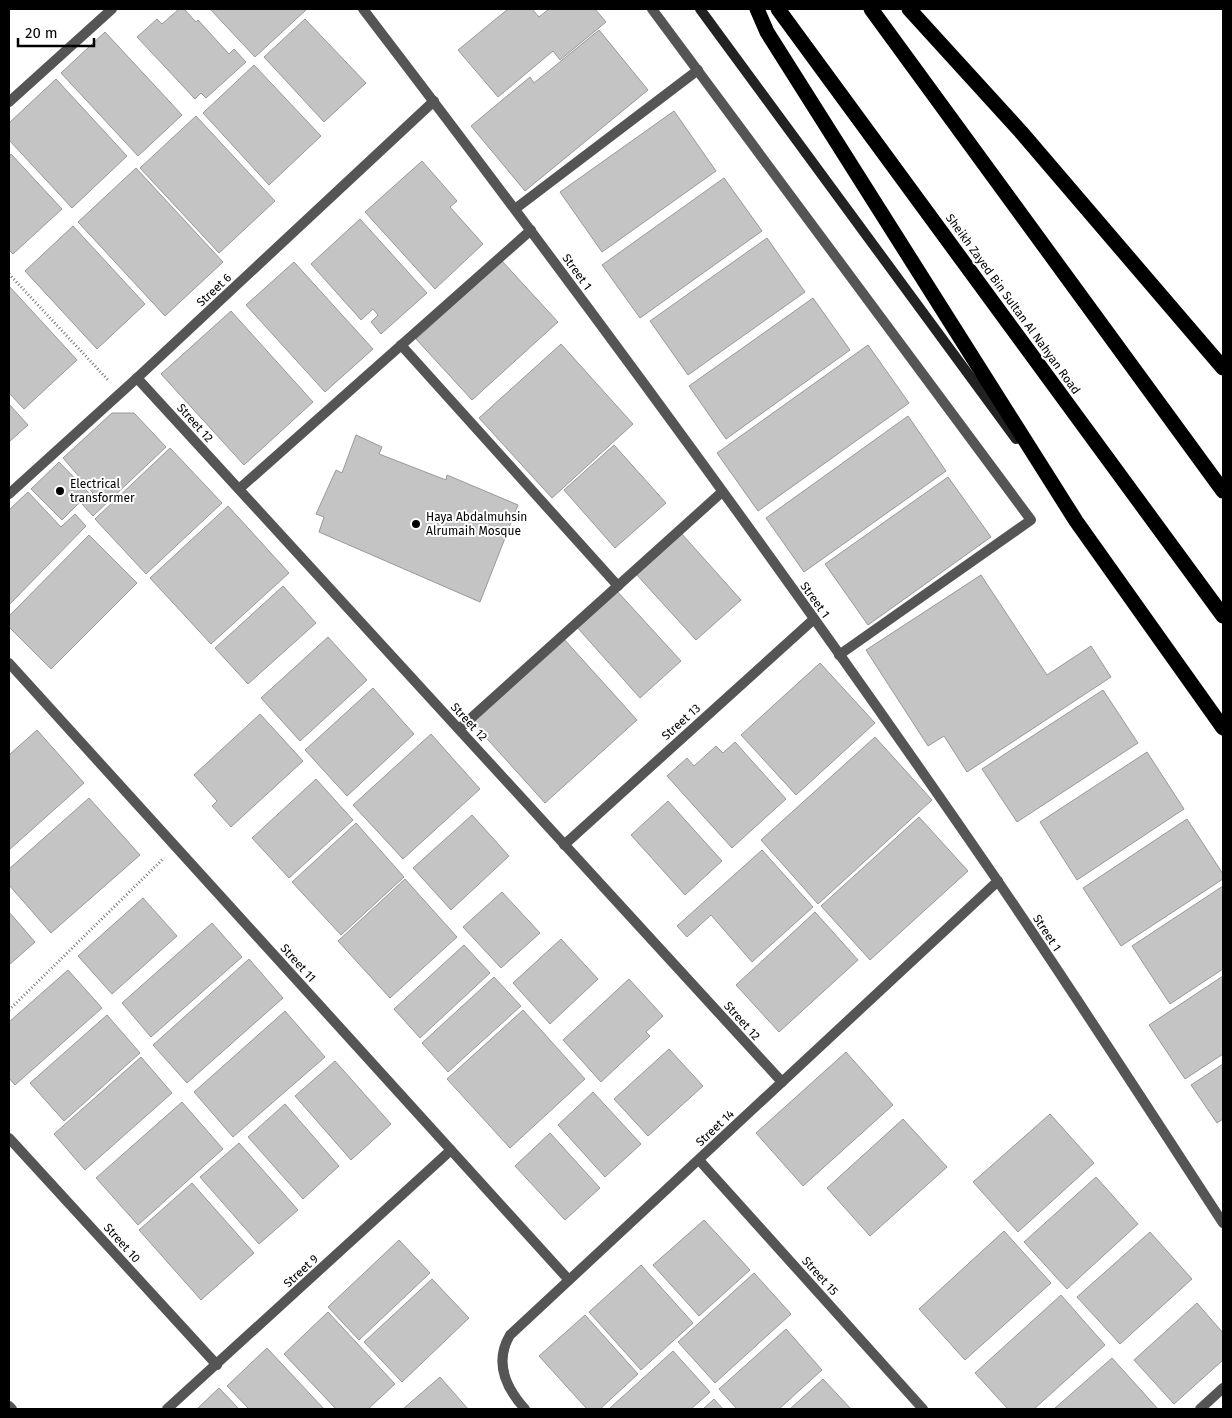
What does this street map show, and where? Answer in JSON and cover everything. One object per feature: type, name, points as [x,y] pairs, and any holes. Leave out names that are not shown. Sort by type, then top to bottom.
[{"type":"highway","points":[[757,9],[767,32],[1076,520],[1223,728]]},
{"type":"highway","name":"Sheikh Zayed Bin Sultan Al Nahyan Road","points":[[778,9],[1223,616]]},
{"type":"highway","points":[[871,9],[1223,491]]},
{"type":"highway","points":[[909,9],[1022,132],[1223,368]]},
{"type":"main road","points":[[700,9],[1076,520]]},
{"type":"street","points":[[9,102],[112,9]]},
{"type":"street","name":"Street 1","points":[[363,9],[531,230],[814,619],[998,881],[1223,1223]]},
{"type":"street","points":[[652,9],[1031,520],[839,655]]},
{"type":"street","points":[[515,209],[698,70]]},
{"type":"street","name":"Street 6","points":[[9,494],[138,378],[434,101]]},
{"type":"street","points":[[239,489],[531,230]]},
{"type":"street","points":[[401,345],[618,586]]},
{"type":"street","name":"Street 12","points":[[138,378],[782,1082]]},
{"type":"street","points":[[458,729],[722,492]]},
{"type":"street","name":"Street 13","points":[[564,845],[814,619]]},
{"type":"street","name":"Street 11","points":[[9,663],[568,1279]]},
{"type":"street","name":"Street 14","points":[[525,1409],[504,1378],[500,1364],[504,1344],[520,1324],[998,881]]},
{"type":"street","name":"Street 10","points":[[9,1138],[216,1365]]},
{"type":"street","name":"Street 9","points":[[167,1409],[452,1150]]},
{"type":"street","name":"Street 15","points":[[699,1160],[922,1409]]},
{"type":"street","points":[[1200,1409],[1223,1388]]},
{"type":"street","points":[[9,1406],[12,1409]]},
{"type":"path","points":[[9,274],[120,394]]},
{"type":"path","points":[[9,1010],[175,847]]},
{"type":"building","points":[[179,9],[184,9],[196,22],[198,20],[229,54],[234,49],[246,62],[206,98],[201,93],[195,99],[137,37],[157,19],[162,24]]},
{"type":"building","points":[[210,9],[307,9],[255,57]]},
{"type":"building","points":[[508,9],[532,9],[539,17],[549,9],[595,9],[606,22],[560,60],[553,51],[498,97],[458,50]]},
{"type":"building","points":[[305,19],[366,83],[324,122],[264,57]]},
{"type":"building","points":[[599,30],[648,90],[525,191],[471,126],[530,77],[534,83]]},
{"type":"building","points":[[105,32],[182,115],[138,156],[61,73]]},
{"type":"building","points":[[254,65],[321,136],[269,185],[203,113]]},
{"type":"building","points":[[56,79],[127,156],[72,208],[9,140],[9,123]]},
{"type":"building","points":[[674,111],[716,171],[602,252],[560,192]]},
{"type":"building","points":[[196,116],[275,201],[219,253],[140,168]]},
{"type":"building","points":[[11,154],[62,209],[13,254],[9,250],[9,157]]},
{"type":"building","points":[[422,161],[457,201],[450,207],[483,244],[435,289],[365,212]]},
{"type":"building","points":[[136,168],[223,262],[165,316],[78,222]]},
{"type":"building","points":[[724,178],[762,231],[640,318],[602,265]]},
{"type":"building","points":[[360,219],[427,293],[381,334],[371,322],[378,315],[373,309],[361,320],[311,264]]},
{"type":"building","points":[[73,226],[145,304],[97,349],[25,271]]},
{"type":"building","points":[[767,238],[805,292],[688,375],[650,321]]},
{"type":"building","points":[[502,261],[558,322],[472,400],[416,339]]},
{"type":"building","points":[[294,262],[373,349],[325,392],[246,305]]},
{"type":"building","points":[[9,286],[77,360],[24,409],[9,393]]},
{"type":"building","points":[[813,298],[850,350],[726,439],[689,386]]},
{"type":"building","points":[[231,311],[313,402],[244,465],[161,374]]},
{"type":"building","points":[[561,344],[633,424],[552,498],[479,418]]},
{"type":"building","points":[[868,345],[909,403],[758,511],[717,453]]},
{"type":"building","points":[[9,404],[28,425],[9,442]]},
{"type":"building","points":[[112,413],[134,413],[166,447],[93,516],[82,504],[93,493],[63,458]]},
{"type":"building","points":[[908,416],[946,471],[804,572],[766,518]]},
{"type":"building","name":"Haya Abdalmuhsin Alrumaih Mosque","points":[[356,435],[382,447],[379,454],[446,480],[447,475],[518,505],[480,602],[319,532],[324,517],[316,514],[336,470],[342,473]]},
{"type":"building","points":[[614,445],[666,503],[615,548],[564,490]]},
{"type":"building","points":[[170,448],[222,503],[146,574],[95,519]]},
{"type":"building","name":"Electrical transformer","points":[[59,462],[89,493],[62,520],[31,489]]},
{"type":"building","points":[[948,477],[991,537],[868,625],[825,564]]},
{"type":"building","points":[[28,492],[61,527],[75,514],[86,526],[9,605],[9,510]]},
{"type":"building","points":[[228,506],[289,573],[211,644],[150,578]]},
{"type":"building","points":[[681,533],[741,600],[696,640],[636,574]]},
{"type":"building","points":[[89,535],[137,583],[51,669],[9,627],[9,616]]},
{"type":"building","points":[[981,575],[1047,675],[1091,646],[1111,677],[967,772],[944,736],[928,746],[866,650]]},
{"type":"building","points":[[283,586],[316,623],[248,684],[215,648]]},
{"type":"building","points":[[616,590],[681,661],[640,698],[576,626]]},
{"type":"building","points":[[328,637],[367,680],[300,741],[261,698]]},
{"type":"building","points":[[563,638],[637,720],[545,803],[471,721]]},
{"type":"building","points":[[820,663],[875,723],[796,795],[741,735]]},
{"type":"building","points":[[373,688],[414,734],[347,796],[305,750]]},
{"type":"building","points":[[1103,690],[1138,743],[1017,822],[982,769]]},
{"type":"building","points":[[260,714],[303,761],[231,827],[212,806],[217,801],[194,775]]},
{"type":"building","points":[[37,730],[84,783],[9,850],[9,755]]},
{"type":"building","points":[[431,734],[480,789],[403,859],[353,805]]},
{"type":"building","points":[[875,737],[932,800],[818,904],[761,840]]},
{"type":"building","points":[[735,742],[786,799],[732,848],[667,776],[687,758],[694,766],[716,746],[723,753]]},
{"type":"building","points":[[1147,752],[1184,809],[1077,880],[1040,822]]},
{"type":"building","points":[[316,779],[353,820],[289,878],[252,838]]},
{"type":"building","points":[[89,798],[140,855],[51,933],[9,885],[9,869]]},
{"type":"building","points":[[668,801],[722,861],[685,895],[631,835]]},
{"type":"building","points":[[472,815],[509,856],[451,910],[413,868]]},
{"type":"building","points":[[919,817],[968,871],[870,960],[821,906]]},
{"type":"building","points":[[1187,819],[1223,874],[1223,879],[1121,946],[1083,888]]},
{"type":"building","points":[[356,823],[404,877],[341,935],[292,882]]},
{"type":"building","points":[[762,850],[813,907],[752,962],[711,915],[687,937],[677,926]]},
{"type":"building","points":[[405,879],[457,937],[390,998],[338,941]]},
{"type":"building","points":[[1223,886],[1223,969],[1170,1004],[1132,946]]},
{"type":"building","points":[[502,892],[540,933],[501,968],[463,927]]},
{"type":"building","points":[[143,898],[177,936],[112,994],[78,956]]},
{"type":"building","points":[[9,912],[35,942],[9,965]]},
{"type":"building","points":[[815,912],[858,960],[779,1032],[736,985]]},
{"type":"building","points":[[212,923],[242,957],[151,1037],[122,1003]]},
{"type":"building","points":[[561,939],[598,979],[550,1024],[513,983]]},
{"type":"building","points":[[464,945],[490,973],[420,1038],[394,1009]]},
{"type":"building","points":[[249,959],[283,998],[187,1083],[153,1045]]},
{"type":"building","points":[[68,970],[102,1008],[15,1085],[9,1078],[9,1022]]},
{"type":"building","points":[[1223,976],[1223,1054],[1185,1079],[1149,1025]]},
{"type":"building","points":[[494,977],[521,1006],[448,1072],[422,1043]]},
{"type":"building","points":[[629,979],[663,1016],[646,1032],[650,1036],[601,1082],[563,1040]]},
{"type":"building","points":[[523,1010],[585,1079],[510,1148],[447,1079]]},
{"type":"building","points":[[285,1011],[325,1057],[233,1137],[194,1092]]},
{"type":"building","points":[[107,1015],[140,1053],[64,1121],[30,1083]]},
{"type":"building","points":[[669,1049],[703,1086],[648,1136],[614,1099]]},
{"type":"building","points":[[846,1052],[893,1105],[803,1186],[756,1133]]},
{"type":"building","points":[[141,1057],[172,1093],[85,1170],[54,1134]]},
{"type":"building","points":[[335,1061],[391,1124],[351,1160],[295,1096]]},
{"type":"building","points":[[1223,1064],[1223,1119],[1217,1123],[1191,1085]]},
{"type":"building","points":[[593,1092],[641,1144],[605,1177],[558,1125]]},
{"type":"building","points":[[182,1102],[223,1149],[138,1225],[96,1178]]},
{"type":"building","points":[[285,1104],[339,1166],[303,1199],[248,1137]]},
{"type":"building","points":[[1050,1114],[1094,1163],[1018,1232],[973,1182]]},
{"type":"building","points":[[903,1119],[947,1167],[870,1236],[827,1188]]},
{"type":"building","points":[[550,1133],[600,1188],[565,1220],[515,1166]]},
{"type":"building","points":[[239,1143],[298,1210],[259,1244],[200,1177]]},
{"type":"building","points":[[1096,1177],[1138,1224],[1067,1289],[1024,1242]]},
{"type":"building","points":[[192,1183],[254,1253],[201,1300],[139,1230]]},
{"type":"building","points":[[704,1220],[750,1270],[699,1316],[653,1265]]},
{"type":"building","points":[[1004,1231],[1051,1283],[965,1360],[919,1309]]},
{"type":"building","points":[[1150,1232],[1192,1279],[1120,1344],[1077,1297]]},
{"type":"building","points":[[399,1240],[430,1273],[359,1340],[328,1307]]},
{"type":"building","points":[[641,1265],[693,1323],[641,1370],[589,1312]]},
{"type":"building","points":[[754,1273],[791,1314],[715,1383],[678,1342]]},
{"type":"building","points":[[432,1279],[469,1318],[402,1382],[364,1342]]},
{"type":"building","points":[[1061,1295],[1105,1345],[1034,1409],[1008,1409],[975,1373]]},
{"type":"building","points":[[1197,1303],[1223,1333],[1223,1360],[1174,1404],[1134,1360]]},
{"type":"building","points":[[328,1312],[395,1384],[368,1409],[336,1409],[284,1354]]},
{"type":"building","points":[[585,1315],[638,1374],[600,1409],[587,1409],[539,1356]]},
{"type":"building","points":[[786,1329],[822,1370],[779,1409],[737,1409],[719,1389]]},
{"type":"building","points":[[267,1348],[324,1409],[249,1409],[227,1386]]},
{"type":"building","points":[[673,1351],[710,1392],[691,1409],[609,1409]]},
{"type":"building","points":[[1112,1358],[1158,1409],[1054,1409]]},
{"type":"building","points":[[440,1377],[468,1409],[403,1409]]},
{"type":"building","points":[[823,1379],[851,1409],[790,1409]]},
{"type":"building","points":[[219,1388],[239,1409],[197,1409]]},
{"type":"building","points":[[714,1399],[723,1409],[703,1409]]},
{"type":"place","name":"Electrical transformer","points":[[60,491]]},
{"type":"place","name":"Haya Abdalmuhsin Alrumaih Mosque","points":[[416,524]]}]
